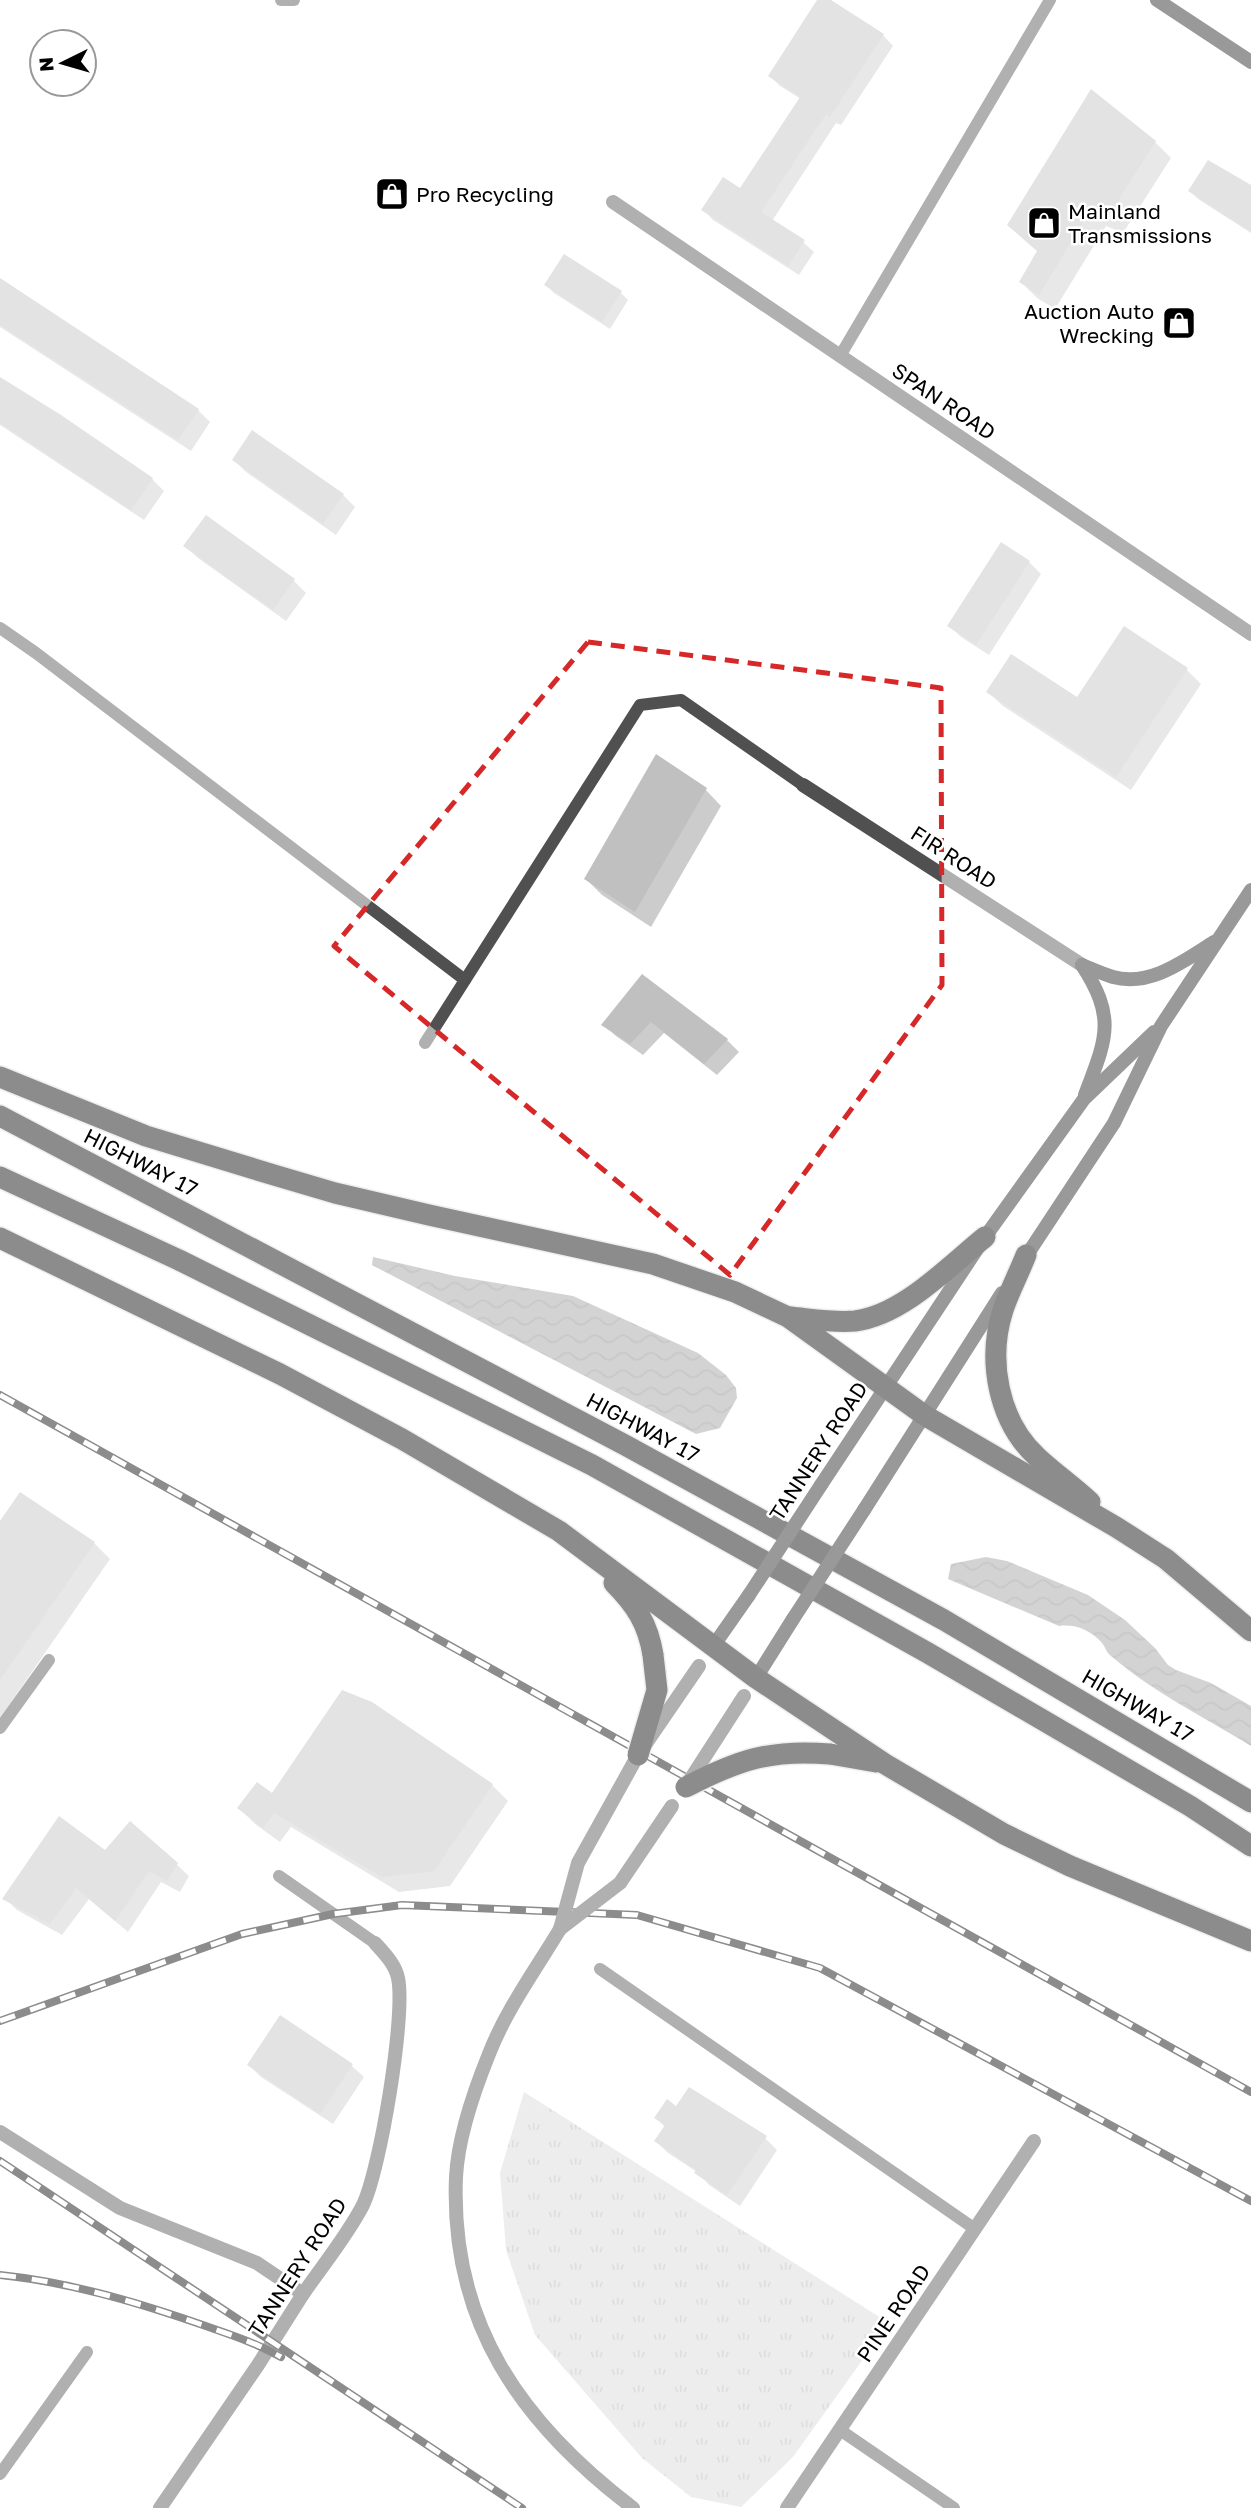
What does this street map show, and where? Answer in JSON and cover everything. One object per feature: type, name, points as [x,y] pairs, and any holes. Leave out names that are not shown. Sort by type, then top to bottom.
[{"type":"highway","points":[[0,1077],[146,1136],[274,1175],[349,1196],[653,1264],[735,1292],[788,1317],[924,1415],[1166,1559],[1251,1631]]},
{"type":"highway","name":"HIGHWAY 17","points":[[0,1116],[625,1445],[944,1620],[1251,1802]]},
{"type":"highway","points":[[0,1177],[179,1260],[592,1465],[928,1653],[1190,1806],[1251,1846]]},
{"type":"highway","points":[[788,1317],[855,1321],[888,1311],[919,1290],[985,1237]]},
{"type":"highway","points":[[0,1238],[292,1381],[402,1439],[559,1531],[756,1678],[885,1764],[1004,1834],[1070,1866],[1251,1941]]},
{"type":"highway","points":[[1026,1255],[1003,1311],[998,1335],[997,1380],[1002,1401],[1015,1429],[1035,1456],[1062,1476],[1116,1527]]},
{"type":"highway","points":[[559,1531],[623,1593],[639,1613],[649,1632],[657,1690],[638,1755]]},
{"type":"highway","points":[[685,1787],[758,1756],[806,1752],[885,1764]]},
{"type":"main road","points":[[1157,0],[1251,62]]},
{"type":"main road","name":"TANNERY ROAD","points":[[756,1678],[1026,1255],[1114,1123],[1161,1026],[1251,890]]},
{"type":"main road","points":[[1082,965],[1113,977],[1131,980],[1170,970],[1221,938]]},
{"type":"main road","points":[[1082,965],[1098,990],[1105,1018],[1103,1047],[1084,1099]]},
{"type":"main road","name":"TANNERY ROAD","points":[[714,1645],[985,1237],[1084,1099],[1161,1026]]},
{"type":"street","name":"SPAN ROAD","points":[[613,202],[1251,634]]},
{"type":"street","name":"FIR ROAD","points":[[803,785],[1082,965]]},
{"type":"street","name":"TANNERY ROAD","points":[[632,2507],[581,2464],[536,2419],[498,2364],[472,2305],[457,2240],[456,2175],[468,2112],[490,2051],[560,1929],[578,1863],[638,1755],[714,1645]]},
{"type":"street","name":"TANNERY ROAD","points":[[560,1929],[620,1883],[756,1678]]},
{"type":"street","name":"TANNERY ROAD","points":[[160,2508],[363,2204],[374,2169],[397,2032],[400,1998],[398,1977],[390,1960],[375,1942]]},
{"type":"street","points":[[0,2132],[120,2208],[257,2263],[303,2294]]},
{"type":"street","name":"PINE ROAD","points":[[787,2508],[1034,2141]]},
{"type":"lane","points":[[281,0],[294,0]]},
{"type":"lane","points":[[840,356],[1050,0]]},
{"type":"lane","points":[[0,628],[465,980]]},
{"type":"lane","points":[[425,1043],[640,705],[681,700],[803,785]]},
{"type":"lane","points":[[0,1728],[50,1660]]},
{"type":"lane","points":[[279,1875],[375,1942]]},
{"type":"lane","points":[[600,1969],[975,2229]]},
{"type":"lane","points":[[0,2474],[87,2352]]},
{"type":"lane","points":[[840,2430],[954,2508]]},
{"type":"highlighted area","points":[[588,642],[941,688],[942,985],[730,1275],[334,946]]},
{"type":"green space","points":[[524,2092],[889,2323],[793,2457],[741,2507],[691,2497],[642,2458],[535,2335],[506,2250],[500,2173]]},
{"type":"water","points":[[373,1257],[455,1276],[573,1296],[698,1353],[726,1375],[736,1388],[737,1398],[720,1428],[696,1434],[372,1265]]},
{"type":"water","points":[[986,1557],[1007,1561],[1088,1595],[1125,1620],[1155,1648],[1168,1665],[1211,1683],[1251,1706],[1251,1746],[1144,1681],[1111,1656],[1102,1643],[1088,1631],[1059,1626],[948,1579],[951,1564]]},
{"type":"building","points":[[817,0],[831,0],[884,34],[830,117],[826,114],[761,212],[805,240],[788,266],[701,210],[723,177],[740,188],[800,97],[768,76]]},
{"type":"building","points":[[1091,89],[1156,141],[1107,218],[1090,211],[1039,295],[1019,282],[1037,251],[1007,225]]},
{"type":"building","points":[[1208,160],[1251,185],[1251,232],[1188,191]]},
{"type":"building","points":[[564,254],[622,291],[602,322],[544,285]]},
{"type":"building","points":[[0,278],[199,409],[178,440],[0,325]]},
{"type":"building","points":[[0,377],[153,478],[131,510],[0,423]]},
{"type":"building","points":[[252,430],[344,494],[323,524],[232,460]]},
{"type":"building","points":[[206,515],[295,579],[273,610],[183,546]]},
{"type":"building","points":[[1001,542],[1030,561],[976,645],[947,626]]},
{"type":"building","points":[[1124,626],[1188,668],[1116,777],[986,692],[1011,654],[1077,697]]},
{"type":"building","points":[[656,754],[707,788],[635,912],[584,879]]},
{"type":"building","points":[[642,974],[728,1039],[704,1064],[651,1022],[630,1044],[601,1025]]},
{"type":"building","points":[[20,1492],[95,1542],[0,1680],[0,1521]]},
{"type":"building","points":[[342,1690],[372,1702],[493,1784],[434,1871],[382,1877],[274,1813],[263,1828],[237,1808],[257,1782],[272,1793]]},
{"type":"building","points":[[59,1816],[105,1850],[130,1821],[178,1863],[167,1881],[149,1871],[115,1921],[76,1888],[50,1924],[2,1899]]},
{"type":"building","points":[[280,2015],[353,2064],[320,2114],[247,2065]]},
{"type":"building","points":[[689,2087],[767,2136],[727,2195],[654,2141],[665,2125],[654,2118],[667,2099],[676,2106]]},
{"type":"railway","points":[[0,1395],[1251,2092]]},
{"type":"railway","points":[[0,2021],[242,1934],[333,1914],[402,1905],[637,1915],[820,1968],[1251,2201]]},
{"type":"railway","points":[[0,2161],[522,2508]]},
{"type":"railway","points":[[0,2275],[75,2287],[124,2300],[229,2334],[281,2357]]},
{"type":"place","name":"Pro Recycling","points":[[392,194]]},
{"type":"place","name":"Mainland Transmissions","points":[[1044,223]]},
{"type":"place","name":"Auction Auto Wrecking","points":[[1179,323]]}]
